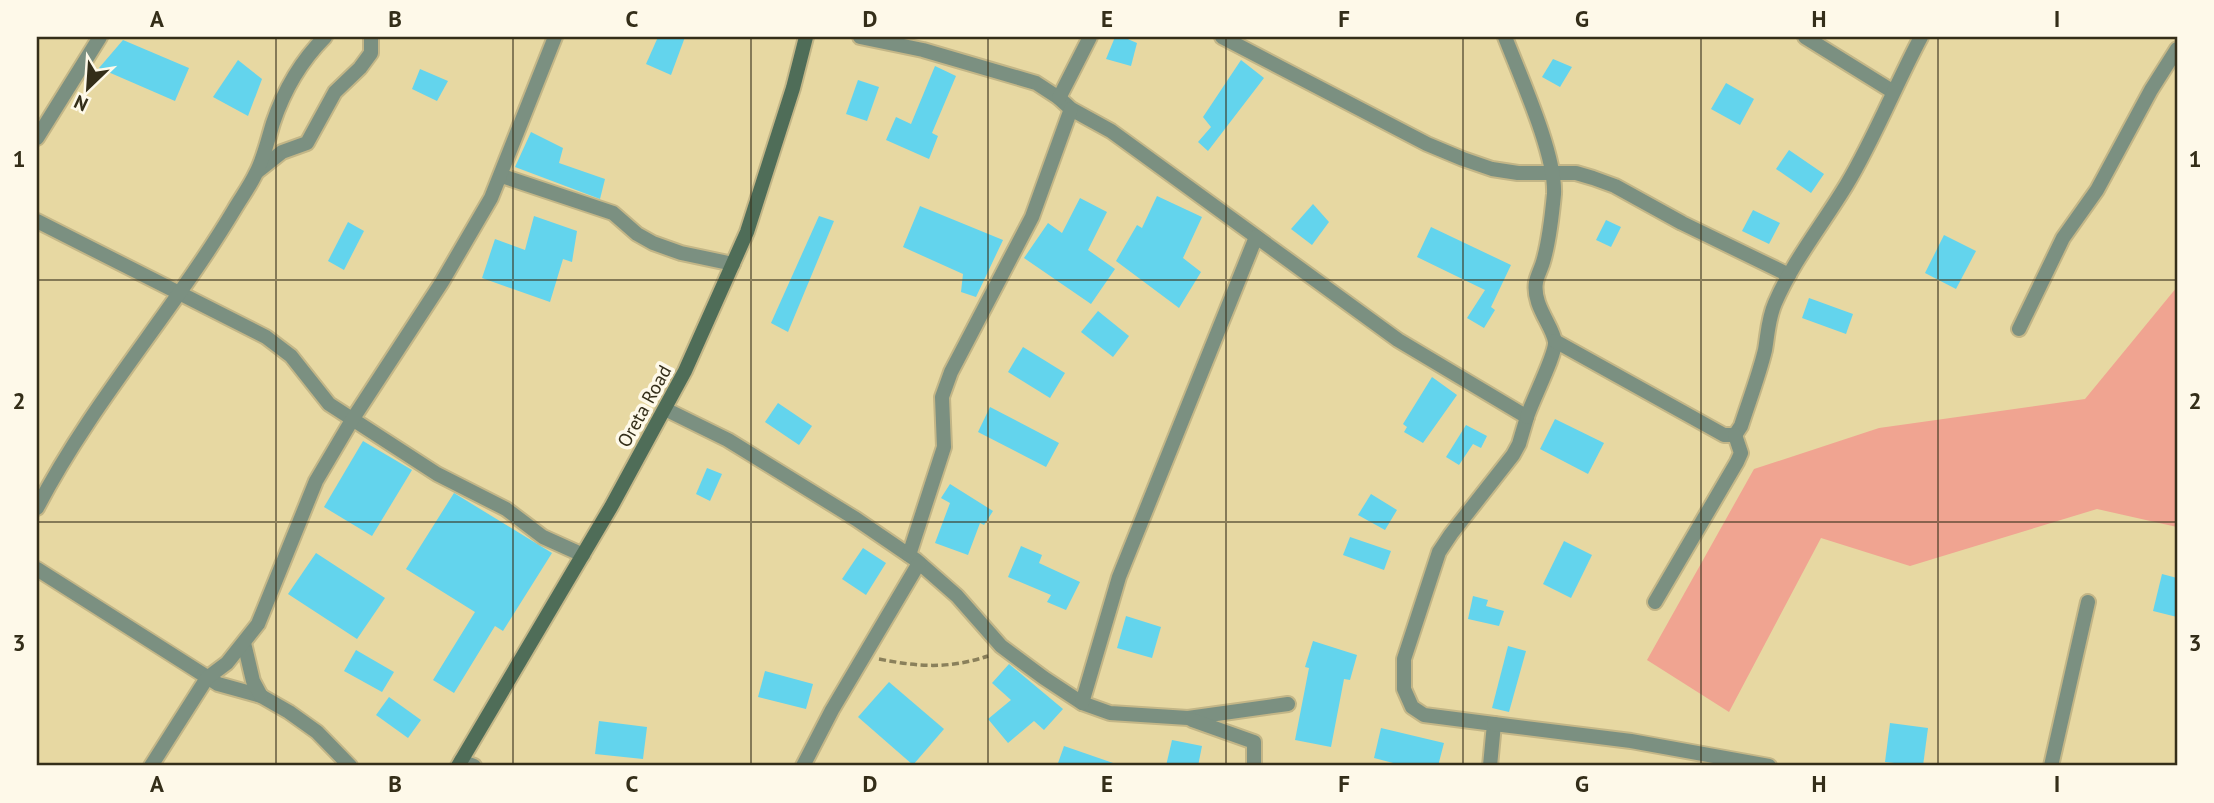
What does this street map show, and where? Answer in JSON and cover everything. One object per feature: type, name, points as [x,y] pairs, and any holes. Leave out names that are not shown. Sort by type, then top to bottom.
[{"type":"street","points":[[37,138],[100,37]]},
{"type":"street","points":[[257,172],[284,95],[297,71],[326,37]]},
{"type":"street","points":[[37,508],[87,423],[180,294],[257,172],[271,158],[307,143],[335,92],[371,53],[371,37]]},
{"type":"street","points":[[151,766],[207,678],[227,663],[258,625],[316,481],[352,420],[442,282],[502,176],[555,37]]},
{"type":"street","name":"Oreta Road","points":[[464,764],[685,372],[747,232],[793,88],[806,37]]},
{"type":"street","points":[[860,37],[923,50],[1036,83],[1072,109],[1111,131],[1398,340],[1527,416]]},
{"type":"street","points":[[1059,98],[1090,37]]},
{"type":"street","points":[[1222,37],[1427,144],[1492,169],[1518,173],[1576,173],[1615,186],[1682,223],[1789,275]]},
{"type":"street","points":[[1505,37],[1553,174],[1554,193],[1544,261],[1535,284],[1540,311],[1555,341],[1724,435],[1735,435]]},
{"type":"street","points":[[1805,37],[1892,91]]},
{"type":"street","points":[[1735,435],[1741,426],[1761,362],[1769,317],[1789,275],[1847,184],[1884,117],[1892,91],[1921,37]]},
{"type":"street","points":[[2019,329],[2063,239],[2097,190],[2151,90],[2177,49]]},
{"type":"street","points":[[803,766],[914,559],[944,447],[942,397],[951,372],[1032,217],[1072,109]]},
{"type":"street","points":[[502,176],[613,214],[637,234],[653,243],[681,253],[733,264]]},
{"type":"street","points":[[37,220],[266,337],[291,356],[329,404],[352,420],[437,474],[506,509],[543,537],[583,555]]},
{"type":"street","points":[[1082,703],[1119,577],[1256,237]]},
{"type":"street","points":[[1555,341],[1551,360],[1536,390],[1519,444],[1439,552],[1404,659],[1404,689],[1412,707],[1424,715],[1631,741],[1769,766]]},
{"type":"street","points":[[665,409],[728,440],[856,519],[914,559],[957,596],[1007,650],[1082,703],[1110,713],[1188,718],[1287,704]]},
{"type":"street","points":[[1656,602],[1737,462],[1741,453],[1735,435]]},
{"type":"street","points":[[37,569],[207,678],[218,684],[261,696],[289,712],[317,732],[350,766]]},
{"type":"street","points":[[2051,766],[2088,602]]},
{"type":"street","points":[[244,643],[253,681],[261,696]]},
{"type":"street","points":[[1188,718],[1254,743],[1254,766]]},
{"type":"street","points":[[1490,766],[1494,724]]},
{"type":"path","points":[[864,656],[919,667],[968,662],[1007,650]]},
{"type":"shaded area","points":[[2177,287],[2177,527],[2097,509],[1910,566],[1821,538],[1729,712],[1647,660],[1754,469],[1879,428],[2085,399]]},
{"type":"building","points":[[658,37],[685,37],[671,75],[646,64]]},
{"type":"building","points":[[1115,37],[1123,37],[1137,43],[1131,66],[1106,59]]},
{"type":"building","points":[[123,40],[189,68],[175,101],[99,68]]},
{"type":"building","points":[[1553,59],[1572,67],[1560,87],[1542,77]]},
{"type":"building","points":[[238,60],[262,79],[248,116],[213,97]]},
{"type":"building","points":[[1241,60],[1264,78],[1208,151],[1198,142],[1211,127],[1203,117]]},
{"type":"building","points":[[935,66],[956,76],[932,133],[938,136],[929,159],[886,140],[896,117],[911,124]]},
{"type":"building","points":[[420,69],[448,81],[437,101],[412,89]]},
{"type":"building","points":[[858,80],[879,87],[867,121],[846,114]]},
{"type":"building","points":[[1726,83],[1754,99],[1740,125],[1711,109]]},
{"type":"building","points":[[531,132],[563,148],[559,163],[605,179],[600,199],[515,167]]},
{"type":"building","points":[[1789,150],[1824,174],[1811,193],[1776,169]]},
{"type":"building","points":[[1157,196],[1202,217],[1183,258],[1201,272],[1179,308],[1116,261],[1137,225],[1142,228]]},
{"type":"building","points":[[1080,198],[1107,212],[1088,250],[1115,269],[1091,304],[1024,258],[1048,223],[1062,233]]},
{"type":"building","points":[[1313,204],[1329,222],[1312,245],[1291,229]]},
{"type":"building","points":[[920,206],[1003,240],[976,297],[961,292],[963,274],[903,247]]},
{"type":"building","points":[[1753,210],[1780,223],[1769,244],[1742,231]]},
{"type":"building","points":[[534,216],[577,231],[572,262],[563,259],[550,302],[482,278],[495,239],[525,250]]},
{"type":"building","points":[[819,216],[834,221],[788,332],[771,323]]},
{"type":"building","points":[[1606,220],[1621,227],[1611,247],[1596,240]]},
{"type":"building","points":[[348,222],[364,231],[344,270],[328,261]]},
{"type":"building","points":[[1431,227],[1511,265],[1491,307],[1495,310],[1484,328],[1467,318],[1485,290],[1417,257]]},
{"type":"building","points":[[1944,235],[1976,251],[1956,289],[1925,273]]},
{"type":"building","points":[[1809,298],[1853,314],[1846,334],[1802,318]]},
{"type":"building","points":[[1098,311],[1129,336],[1113,357],[1081,332]]},
{"type":"building","points":[[1023,347],[1065,373],[1050,398],[1008,372]]},
{"type":"building","points":[[1432,377],[1457,395],[1423,443],[1404,432],[1407,427],[1403,424]]},
{"type":"building","points":[[778,403],[812,426],[799,445],[765,422]]},
{"type":"building","points":[[990,407],[1059,443],[1046,467],[978,432]]},
{"type":"building","points":[[1555,419],[1604,443],[1588,474],[1540,449]]},
{"type":"building","points":[[1466,425],[1487,436],[1481,448],[1473,444],[1459,465],[1446,457]]},
{"type":"building","points":[[363,441],[412,470],[372,536],[324,507]]},
{"type":"building","points":[[707,468],[722,474],[710,501],[696,494]]},
{"type":"building","points":[[950,484],[993,511],[984,525],[980,523],[968,555],[935,543],[950,503],[941,498]]},
{"type":"building","points":[[454,493],[552,553],[503,631],[495,626],[454,693],[433,680],[475,612],[406,569]]},
{"type":"building","points":[[1371,494],[1397,510],[1385,530],[1358,515]]},
{"type":"building","points":[[1350,537],[1391,551],[1384,570],[1343,555]]},
{"type":"building","points":[[1564,541],[1592,555],[1571,598],[1543,584]]},
{"type":"building","points":[[1021,546],[1042,555],[1039,563],[1080,582],[1066,610],[1047,602],[1051,595],[1008,577]]},
{"type":"building","points":[[863,548],[886,563],[866,595],[842,579]]},
{"type":"building","points":[[316,553],[385,598],[357,639],[288,594]]},
{"type":"building","points":[[2162,574],[2177,578],[2177,617],[2153,611]]},
{"type":"building","points":[[1473,596],[1488,600],[1486,606],[1504,611],[1499,626],[1468,619]]},
{"type":"building","points":[[1126,616],[1161,627],[1152,658],[1117,648]]},
{"type":"building","points":[[1313,641],[1357,655],[1350,680],[1344,679],[1331,747],[1295,740],[1309,668],[1305,667]]},
{"type":"building","points":[[1508,646],[1526,651],[1509,712],[1492,708]]},
{"type":"building","points":[[356,650],[394,672],[382,692],[344,671]]},
{"type":"building","points":[[1009,664],[1063,709],[1044,730],[1034,721],[1008,743],[988,719],[1011,700],[992,683]]},
{"type":"building","points":[[765,671],[813,684],[806,709],[758,697]]},
{"type":"building","points":[[889,682],[944,729],[913,765],[858,717]]},
{"type":"building","points":[[389,697],[421,720],[408,738],[376,715]]},
{"type":"building","points":[[599,721],[647,727],[643,759],[595,754]]},
{"type":"building","points":[[1890,723],[1928,728],[1923,766],[1885,762]]},
{"type":"building","points":[[1381,728],[1444,743],[1438,766],[1397,766],[1374,758]]},
{"type":"building","points":[[1172,740],[1202,746],[1198,766],[1166,766]]},
{"type":"building","points":[[1064,746],[1116,764],[1116,766],[1057,766]]}]
